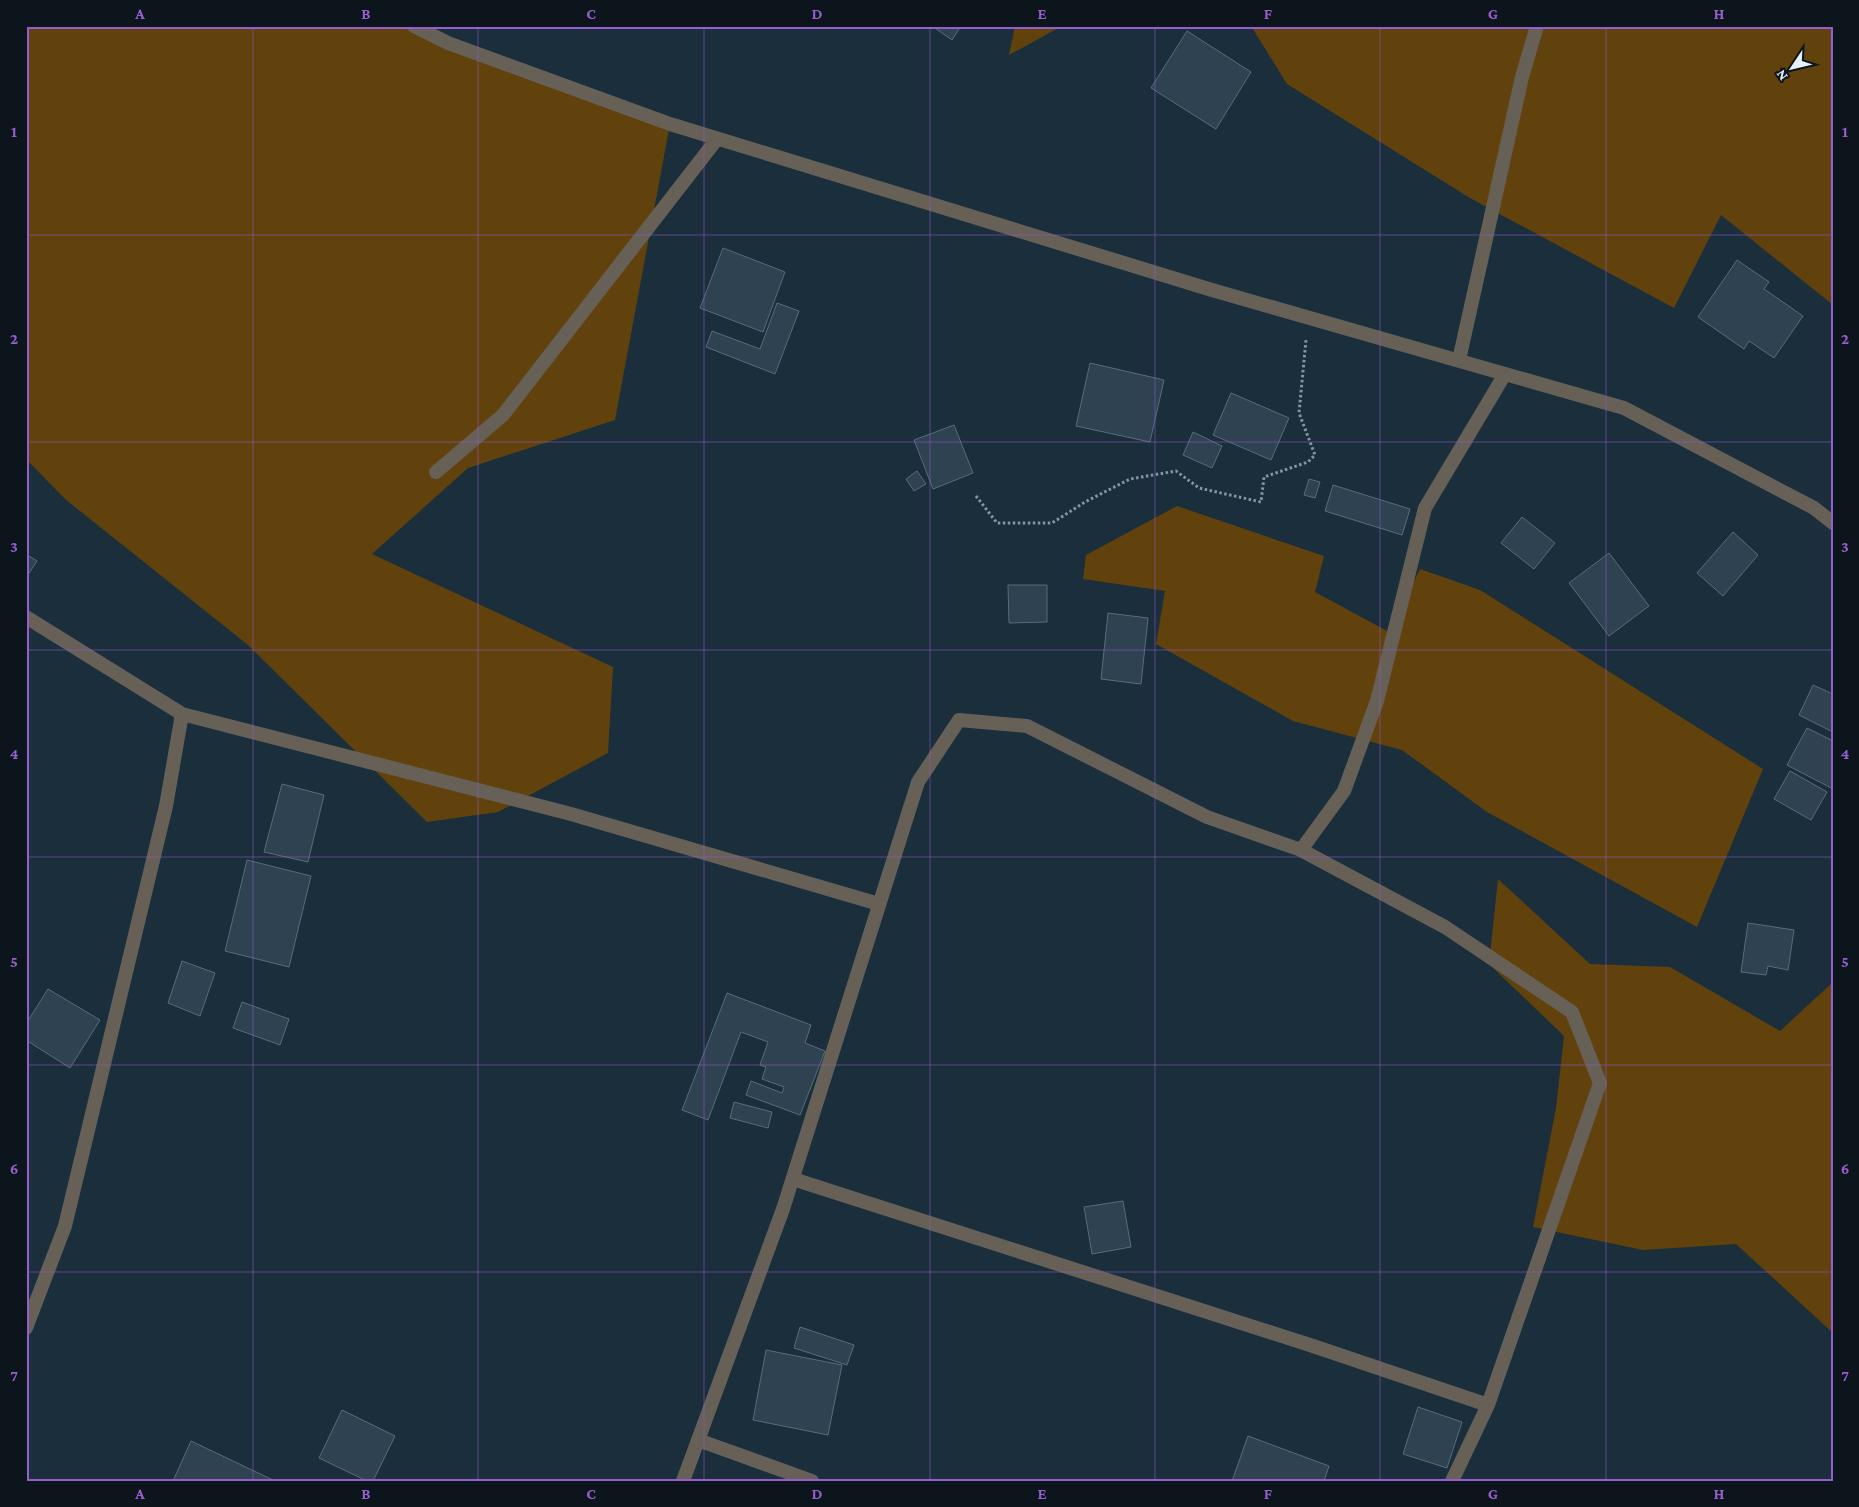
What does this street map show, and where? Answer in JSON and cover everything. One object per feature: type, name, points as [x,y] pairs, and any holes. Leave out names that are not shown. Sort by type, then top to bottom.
[{"type":"street","points":[[414,26],[448,43],[670,124],[717,139],[1212,290],[1624,408],[1814,508],[1833,523]]},
{"type":"street","points":[[1459,360],[1522,77],[1536,26]]},
{"type":"street","points":[[436,472],[502,415],[717,139]]},
{"type":"street","points":[[1301,850],[1344,791],[1377,701],[1425,508],[1505,374]]},
{"type":"street","points":[[26,617],[182,714],[571,814],[879,904]]},
{"type":"street","points":[[26,1328],[65,1226],[166,806],[182,714]]},
{"type":"street","points":[[682,1481],[793,1180],[918,782],[959,720],[1027,726],[1207,816],[1301,850],[1445,927],[1572,1012],[1600,1083],[1488,1405],[1452,1481]]},
{"type":"street","points":[[793,1180],[1304,1343],[1488,1405]]},
{"type":"street","points":[[698,1440],[812,1481]]},
{"type":"path","points":[[976,496],[997,523],[1052,522],[1130,479],[1176,471],[1199,488],[1261,502],[1264,477],[1308,462],[1315,455],[1299,413],[1308,317]]},
{"type":"shaded area","points":[[26,26],[414,26],[670,124],[615,420],[468,468],[372,554],[613,667],[608,753],[498,812],[427,822],[248,645],[65,499],[26,459]]},
{"type":"shaded area","points":[[1015,26],[1062,26],[1009,55]]},
{"type":"shaded area","points":[[1251,26],[1833,26],[1833,305],[1721,215],[1674,308],[1470,198],[1287,84]]},
{"type":"shaded area","points":[[1177,506],[1324,556],[1315,592],[1389,632],[1420,569],[1480,590],[1763,769],[1697,927],[1487,812],[1402,750],[1293,721],[1156,644],[1165,591],[1083,579],[1086,555]]},
{"type":"shaded area","points":[[1498,879],[1590,964],[1670,967],[1780,1031],[1833,982],[1833,1333],[1736,1244],[1643,1250],[1533,1227],[1556,1108],[1564,1036],[1489,964]]},
{"type":"building","points":[[932,26],[961,26],[952,40]]},
{"type":"building","points":[[1187,31],[1251,72],[1216,129],[1151,88]]},
{"type":"building","points":[[723,248],[785,272],[763,332],[700,308]]},
{"type":"building","points":[[1737,260],[1769,282],[1764,289],[1803,316],[1774,358],[1749,341],[1744,349],[1698,317]]},
{"type":"building","points":[[777,303],[799,311],[775,374],[706,347],[712,331],[760,349]]},
{"type":"building","points":[[1090,363],[1164,380],[1150,442],[1076,426]]},
{"type":"building","points":[[1231,393],[1289,418],[1271,460],[1213,435]]},
{"type":"building","points":[[954,425],[973,473],[933,489],[914,440]]},
{"type":"building","points":[[1193,432],[1222,446],[1212,468],[1183,455]]},
{"type":"building","points":[[917,471],[926,484],[914,491],[906,479]]},
{"type":"building","points":[[1309,479],[1320,482],[1315,498],[1304,495]]},
{"type":"building","points":[[1333,485],[1410,509],[1402,535],[1325,511]]},
{"type":"building","points":[[1522,517],[1555,543],[1534,569],[1501,543]]},
{"type":"building","points":[[1733,532],[1758,555],[1723,596],[1697,573]]},
{"type":"building","points":[[1609,553],[1649,606],[1609,636],[1569,583]]},
{"type":"building","points":[[26,554],[37,561],[26,578]]},
{"type":"building","points":[[1008,585],[1047,585],[1047,622],[1009,623]]},
{"type":"building","points":[[1108,613],[1148,618],[1141,684],[1101,679]]},
{"type":"building","points":[[1813,685],[1833,694],[1833,732],[1799,715]]},
{"type":"building","points":[[1807,728],[1833,741],[1833,789],[1787,765]]},
{"type":"building","points":[[1790,771],[1827,792],[1811,820],[1774,799]]},
{"type":"building","points":[[282,784],[324,795],[308,862],[264,852]]},
{"type":"building","points":[[247,860],[311,876],[289,967],[225,951]]},
{"type":"building","points":[[1748,923],[1794,930],[1788,970],[1768,966],[1766,975],[1741,972]]},
{"type":"building","points":[[182,961],[215,973],[200,1016],[168,1003]]},
{"type":"building","points":[[48,989],[100,1020],[70,1068],[26,1040],[26,1024]]},
{"type":"building","points":[[727,993],[811,1025],[805,1043],[825,1051],[800,1115],[746,1095],[751,1081],[782,1093],[784,1087],[762,1079],[766,1067],[760,1065],[768,1042],[741,1032],[708,1120],[682,1110]]},
{"type":"building","points":[[242,1002],[289,1019],[280,1045],[233,1028]]},
{"type":"building","points":[[734,1102],[772,1112],[768,1128],[730,1118]]},
{"type":"building","points":[[1123,1201],[1131,1247],[1092,1254],[1084,1207]]},
{"type":"building","points":[[800,1327],[854,1345],[847,1365],[794,1348]]},
{"type":"building","points":[[766,1350],[842,1365],[828,1435],[753,1420]]},
{"type":"building","points":[[1418,1407],[1462,1422],[1447,1468],[1403,1454]]},
{"type":"building","points":[[342,1410],[395,1436],[373,1481],[367,1481],[319,1458]]},
{"type":"building","points":[[1248,1436],[1329,1466],[1324,1481],[1232,1481]]},
{"type":"building","points":[[191,1441],[275,1481],[173,1481]]}]
